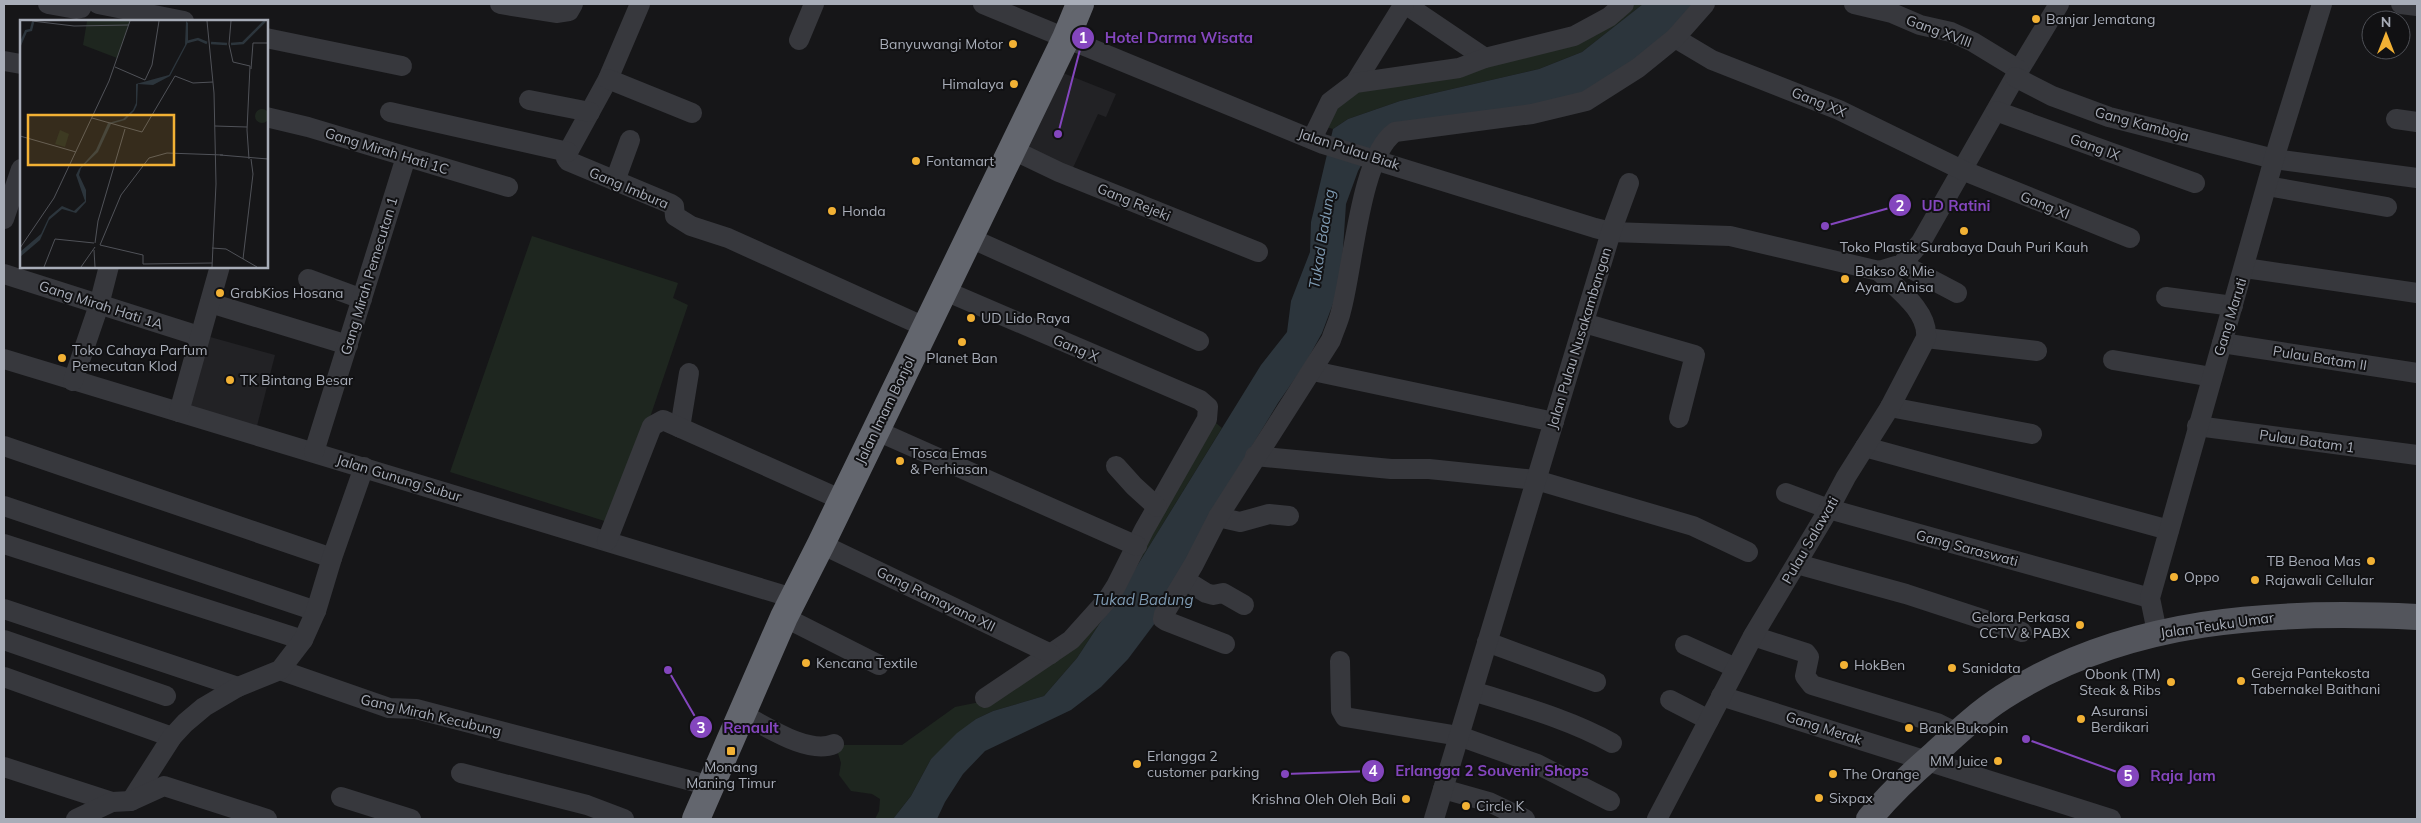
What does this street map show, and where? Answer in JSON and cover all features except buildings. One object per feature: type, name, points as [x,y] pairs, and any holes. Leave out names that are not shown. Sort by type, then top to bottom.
[{"type":"highway","name":"Jalan Imam Bonjol","points":[[696,819],[788,607],[821,544],[942,290],[1066,38],[1080,4]]},
{"type":"main road","name":"Jalan Teuku Umar","points":[[1869,819],[1888,797],[1926,761],[1957,733],[2003,697],[2056,668],[2097,651],[2157,632],[2190,626],[2312,615],[2417,616]]},
{"type":"street","points":[[48,4],[76,9],[81,8],[83,4]]},
{"type":"street","points":[[98,4],[179,20]]},
{"type":"street","points":[[500,4],[556,13],[569,11],[573,4]]},
{"type":"street","points":[[390,112],[568,152],[608,79],[640,4]]},
{"type":"street","points":[[799,40],[814,4]]},
{"type":"street","name":"Jalan Pulau Biak","points":[[983,4],[1318,141],[1611,232]]},
{"type":"street","points":[[1318,141],[1330,102],[1355,83],[1405,4],[1485,58]]},
{"type":"street","points":[[1355,83],[1459,68],[1485,58],[1574,36],[1608,17],[1624,4]]},
{"type":"street","points":[[1225,644],[1163,619],[1218,517],[1255,456],[1313,371],[1331,340],[1342,310],[1361,208],[1373,158],[1386,138],[1394,132],[1532,114],[1586,101],[1638,68],[1675,38],[1705,4]]},
{"type":"street","name":"Gang XVIII","points":[[1854,4],[1892,13],[1920,25],[1951,32],[1973,42],[2017,73]]},
{"type":"street","points":[[2037,351],[1926,338],[1927,331],[1919,311],[1879,271],[1902,264],[1921,242],[2017,73],[2060,4]]},
{"type":"street","name":"Gang Maruti","points":[[2157,632],[2150,598],[2197,426],[2245,268],[2274,159],[2322,4]]},
{"type":"street","points":[[2402,4],[2417,6]]},
{"type":"street","points":[[268,38],[402,66]]},
{"type":"street","name":"Gang XX","points":[[1675,38],[1712,60],[1839,110],[1962,170]]},
{"type":"street","points":[[4,61],[20,64]]},
{"type":"street","name":"Gang Kamboja","points":[[2017,73],[2052,96],[2109,117],[2274,159],[2417,178]]},
{"type":"street","points":[[608,79],[692,113]]},
{"type":"street","points":[[529,100],[590,112]]},
{"type":"street","name":"Gang IX","points":[[1996,111],[2195,183]]},
{"type":"street","name":"Gang Mirah Hati 1C","points":[[268,118],[508,187]]},
{"type":"street","points":[[2396,119],[2417,122]]},
{"type":"street","points":[[615,181],[630,140]]},
{"type":"street","name":"Gang Rejeki","points":[[1011,149],[1059,172],[1258,252]]},
{"type":"street","name":"Gang Imbura","points":[[568,152],[566,158],[571,164],[672,204],[675,216],[682,222],[728,238],[925,327]]},
{"type":"street","name":"Gang Mirah Pemecutan 1","points":[[314,452],[406,157]]},
{"type":"street","points":[[4,166],[20,169]]},
{"type":"street","name":"Gang XI","points":[[1962,170],[2130,238]]},
{"type":"street","points":[[4,218],[20,172]]},
{"type":"street","points":[[1611,232],[1629,183]]},
{"type":"street","points":[[2267,186],[2387,207]]},
{"type":"street","name":"Jalan Pulau Nusakambangan","points":[[1434,819],[1611,232],[1730,236],[1879,271]]},
{"type":"street","points":[[968,237],[1199,341]]},
{"type":"street","points":[[1902,264],[1957,293]]},
{"type":"street","points":[[73,381],[99,305],[108,268]]},
{"type":"street","points":[[179,412],[219,268]]},
{"type":"street","points":[[2245,268],[2417,293]]},
{"type":"street","name":"Gang Mirah Hati 1A","points":[[4,274],[199,336]]},
{"type":"street","points":[[308,279],[331,290],[362,300]]},
{"type":"street","name":"Gang X","points":[[942,290],[1200,400],[1208,407],[1207,419],[1157,507]]},
{"type":"street","points":[[2166,297],[2233,306]]},
{"type":"street","points":[[210,303],[348,345]]},
{"type":"street","points":[[1584,323],[1690,352],[1696,357],[1679,418]]},
{"type":"street","name":"Pulau Salawati","points":[[1657,819],[1753,636],[1890,407],[1926,338]]},
{"type":"street","name":"Pulau Batam II","points":[[2222,343],[2417,373]]},
{"type":"street","name":"Jalan Gunung Subur","points":[[4,359],[607,541],[788,607]]},
{"type":"street","points":[[2113,360],[2212,377]]},
{"type":"street","points":[[1313,371],[1554,422]]},
{"type":"street","points":[[680,428],[689,373]]},
{"type":"street","points":[[1890,407],[2032,434]]},
{"type":"street","points":[[607,541],[652,426],[663,420],[842,500]]},
{"type":"street","name":"Pulau Batam 1","points":[[2197,426],[2417,455]]},
{"type":"street","points":[[875,430],[1137,546]]},
{"type":"street","points":[[4,446],[332,558]]},
{"type":"street","points":[[1864,448],[2168,530]]},
{"type":"street","points":[[1255,456],[1391,469],[1429,469],[1536,480],[1693,526],[1748,552]]},
{"type":"street","points":[[985,698],[1071,640],[1107,600],[1116,586],[1157,507],[1116,466]]},
{"type":"street","points":[[122,801],[185,723],[204,707],[238,688],[280,670],[303,640],[316,611],[332,558],[364,467]]},
{"type":"street","name":"Gang Saraswati","points":[[1786,494],[1829,509],[2150,598]]},
{"type":"street","points":[[4,506],[316,611]]},
{"type":"street","points":[[1218,517],[1240,522],[1269,514],[1289,516]]},
{"type":"street","points":[[4,544],[303,640]]},
{"type":"street","name":"Gang Ramayana XII","points":[[821,544],[1051,654]]},
{"type":"street","points":[[1797,564],[1906,594],[2022,632]]},
{"type":"street","points":[[1184,580],[1206,593],[1212,595],[1223,593],[1244,605]]},
{"type":"street","points":[[788,607],[879,665]]},
{"type":"street","points":[[4,608],[238,688]]},
{"type":"street","points":[[1753,636],[1806,654],[1809,657],[1805,676],[1812,685],[1937,723],[1957,733]]},
{"type":"street","points":[[4,640],[166,696]]},
{"type":"street","points":[[1487,642],[1596,682]]},
{"type":"street","points":[[1685,645],[1736,668]]},
{"type":"street","points":[[1340,661],[1341,710],[1345,717],[1459,736],[1537,764],[1610,801]]},
{"type":"street","name":"Gang Mirah Kecubung","points":[[280,670],[389,708],[416,709],[711,786]]},
{"type":"street","points":[[4,677],[172,737]]},
{"type":"street","points":[[1474,691],[1536,711],[1598,735],[1612,743]]},
{"type":"street","name":"Gang Merak","points":[[1721,696],[2111,819]]},
{"type":"street","points":[[1670,700],[1709,720]]},
{"type":"street","points":[[742,714],[809,745],[826,747],[834,744]]},
{"type":"street","points":[[4,767],[122,801]]},
{"type":"street","points":[[460,773],[587,805],[624,819]]},
{"type":"street","points":[[76,819],[158,787],[169,786],[267,819]]},
{"type":"street","points":[[1443,789],[1489,802],[1525,819]]},
{"type":"street","points":[[341,797],[363,812],[411,819]]},
{"type":"shaded area","points":[[1629,4],[1643,4],[1582,52],[1539,69],[1400,101],[1348,119],[1333,129],[1326,127],[1347,94],[1566,41]]},
{"type":"shaded area","points":[[1058,71],[1116,94],[1106,117],[1098,114],[1071,172],[1018,151]]},
{"type":"shaded area","points":[[532,236],[678,283],[673,298],[688,305],[614,524],[450,472]]},
{"type":"shaded area","name":"TK Bintang Besar","points":[[203,335],[275,355],[257,426],[186,405]]},
{"type":"shaded area","points":[[1216,423],[1222,428],[1132,574],[1077,658],[1044,696],[993,711],[976,719],[931,759],[911,796],[893,819],[875,819],[879,811],[880,799],[872,794],[851,791],[839,775],[841,763],[837,750],[839,745],[902,745],[955,707],[980,702],[1065,652]]},
{"type":"water","name":"Tukad Badung","points":[[1643,4],[1703,4],[1611,81],[1563,101],[1372,146],[1358,171],[1346,204],[1342,264],[1334,301],[1322,333],[1305,364],[1278,403],[1215,507],[1164,611],[1128,659],[1101,687],[1071,710],[985,751],[963,774],[945,802],[937,819],[893,819],[911,796],[931,759],[957,733],[976,719],[993,711],[1044,696],[1077,658],[1132,574],[1261,365],[1287,332],[1291,301],[1310,252],[1311,222],[1333,129],[1348,119],[1400,101],[1539,69],[1582,52]]},
{"type":"place","name":"Banjar Jematang","points":[[2036,19]]},
{"type":"place","name":"Banyuwangi Motor","points":[[1013,44]]},
{"type":"place","name":"Himalaya","points":[[1014,84]]},
{"type":"place","name":"Hotel Darma Wisata","points":[[1058,134]]},
{"type":"place","name":"Fontamart","points":[[916,161]]},
{"type":"place","name":"Honda","points":[[832,211]]},
{"type":"place","name":"UD Ratini","points":[[1825,226]]},
{"type":"place","name":"Toko Plastik Surabaya Dauh Puri Kauh","points":[[1964,231]]},
{"type":"place","name":"Bakso & Mie Ayam Anisa","points":[[1845,279]]},
{"type":"place","name":"GrabKios Hosana","points":[[220,293]]},
{"type":"place","name":"UD Lido Raya","points":[[971,318]]},
{"type":"place","name":"Planet Ban","points":[[962,342]]},
{"type":"place","name":"Toko Cahaya Parfum Pemecutan Klod","points":[[62,358]]},
{"type":"place","name":"TK Bintang Besar","points":[[230,380]]},
{"type":"place","name":"Tosca Emas & Perhiasan","points":[[900,461]]},
{"type":"place","name":"TB Benoa Mas","points":[[2371,561]]},
{"type":"place","name":"Oppo","points":[[2174,577]]},
{"type":"place","name":"Rajawali Cellular","points":[[2255,580]]},
{"type":"place","name":"Gelora Perkasa CCTV & PABX","points":[[2080,625]]},
{"type":"place","name":"Kencana Textile","points":[[806,663]]},
{"type":"place","name":"HokBen","points":[[1844,665]]},
{"type":"place","name":"Sanidata","points":[[1952,668]]},
{"type":"place","name":"Renault","points":[[668,670]]},
{"type":"place","name":"Gereja Pantekosta Tabernakel Baithani","points":[[2241,681]]},
{"type":"place","name":"Obonk (TM) Steak & Ribs","points":[[2171,682]]},
{"type":"place","name":"Asuransi Berdikari","points":[[2081,719]]},
{"type":"place","name":"Bank Bukopin","points":[[1909,728]]},
{"type":"place","name":"Raja Jam","points":[[2026,739]]},
{"type":"place","name":"Monang Maning Timur","points":[[731,751]]},
{"type":"place","name":"MM Juice","points":[[1998,761]]},
{"type":"place","name":"Erlangga 2 customer parking","points":[[1137,764]]},
{"type":"place","name":"Erlangga 2 Souvenir Shops","points":[[1285,774]]},
{"type":"place","name":"The Orange","points":[[1833,774]]},
{"type":"place","name":"Sixpax","points":[[1819,798]]},
{"type":"place","name":"Krishna Oleh Oleh Bali","points":[[1406,799]]},
{"type":"place","name":"Circle K","points":[[1466,806]]}]
